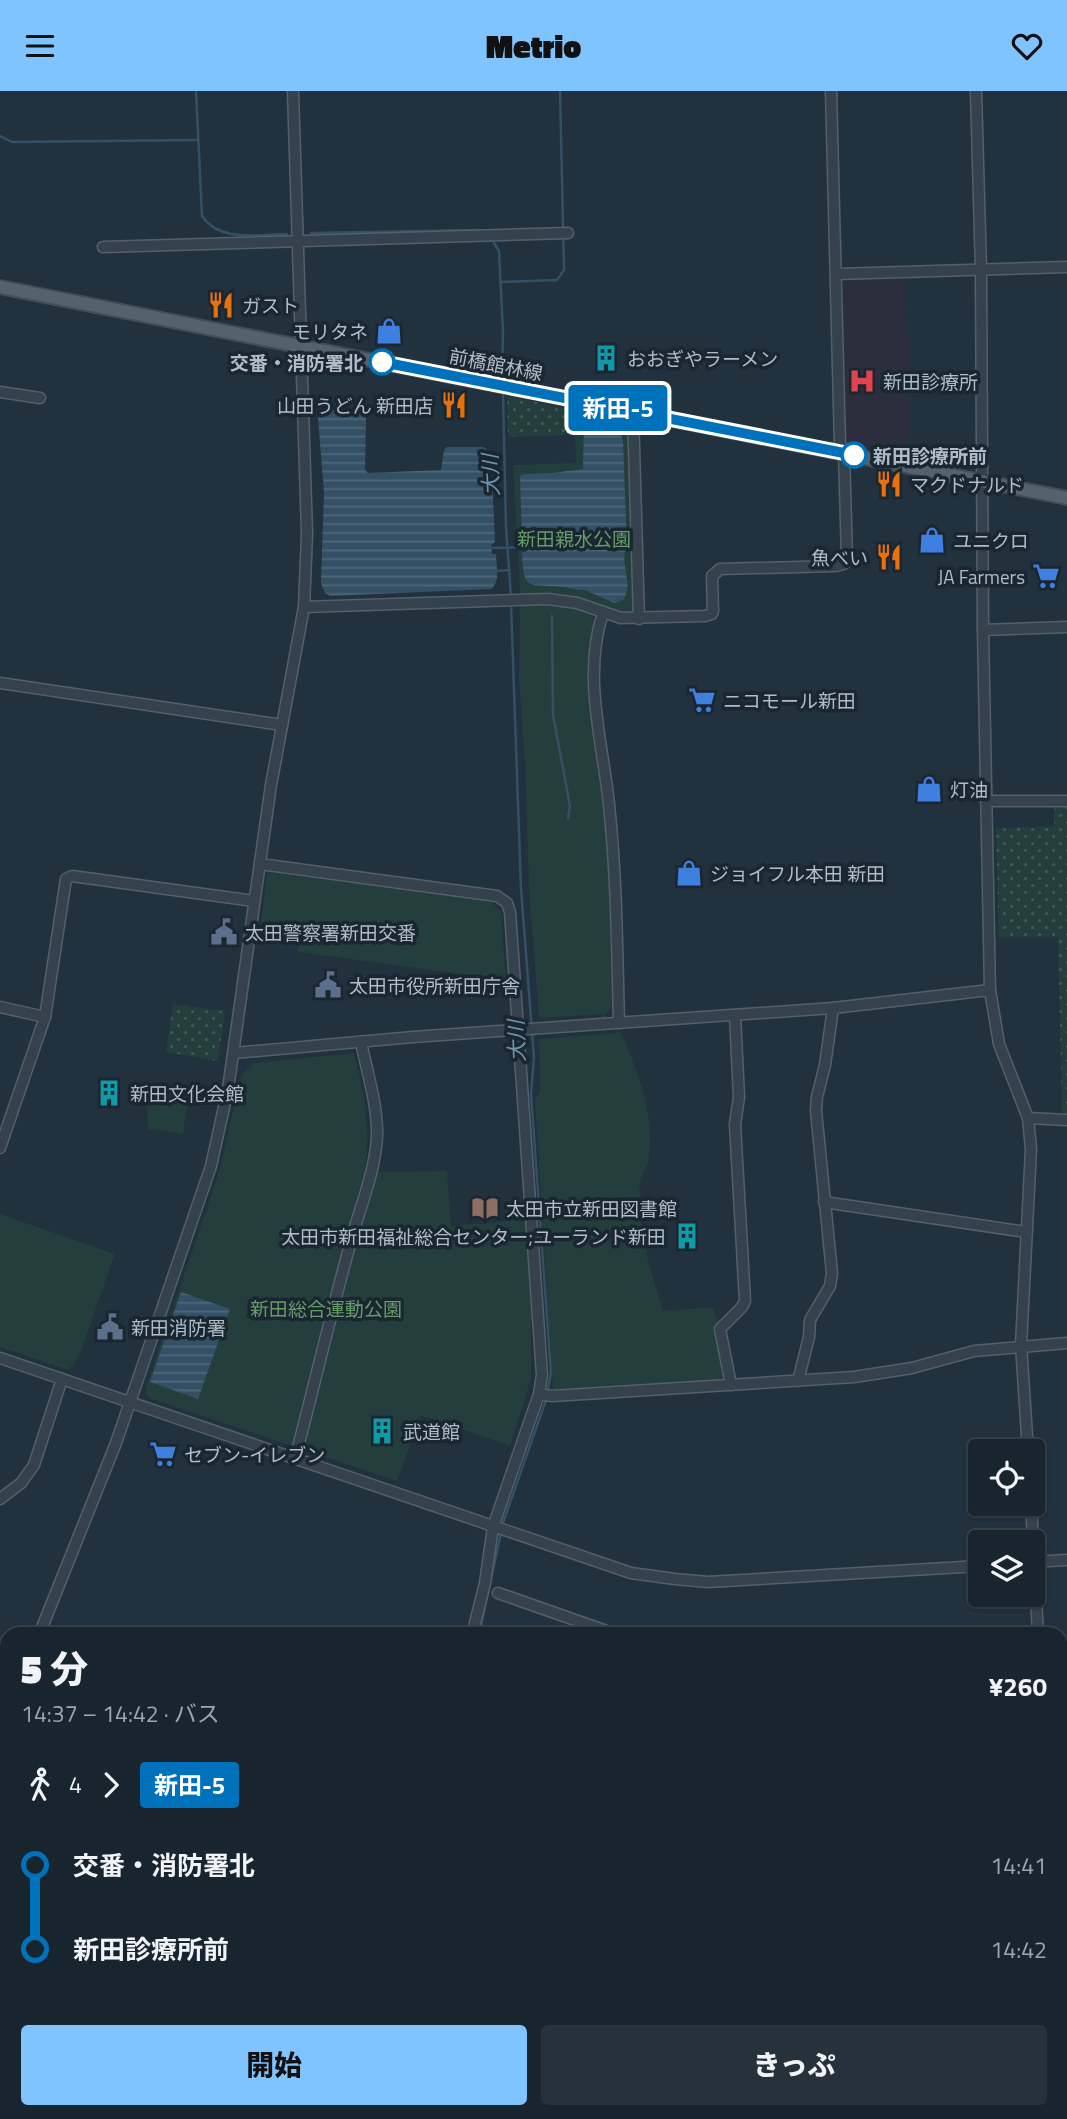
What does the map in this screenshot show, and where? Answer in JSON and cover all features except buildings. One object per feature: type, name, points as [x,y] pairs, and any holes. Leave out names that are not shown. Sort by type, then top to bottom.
[{"type":"main road","name":"前橋館林線","points":[[0,287],[1067,498]]},
{"type":"street","points":[[42,1627],[87,1518],[211,1166],[233,1053],[282,725],[304,607],[307,534],[293,91]]},
{"type":"street","points":[[304,607],[562,600],[621,618],[712,614],[712,576],[720,569],[844,564],[847,557],[844,453],[840,446],[831,91]]},
{"type":"street","points":[[976,91],[981,270],[983,630],[990,989],[999,1044],[1028,1118],[1031,1149],[1021,1345],[1027,1439]]},
{"type":"street","points":[[103,247],[568,233]]},
{"type":"street","points":[[837,274],[1067,267]]},
{"type":"street","points":[[0,392],[40,398]]},
{"type":"street","points":[[633,412],[639,619]]},
{"type":"street","points":[[603,613],[595,649],[594,692],[611,823],[619,1023]]},
{"type":"street","points":[[983,630],[1067,627]]},
{"type":"street","points":[[0,683],[282,725]]},
{"type":"street","points":[[986,801],[1067,801]]},
{"type":"street","points":[[260,864],[497,896],[507,902],[510,912],[522,1030],[542,1375],[474,1627]]},
{"type":"street","points":[[0,1148],[45,1017],[65,881],[68,877],[85,877],[254,901]]},
{"type":"street","points":[[233,1053],[833,1008],[990,989]]},
{"type":"street","points":[[0,1007],[45,1017]]},
{"type":"street","points":[[798,1381],[809,1337],[810,1320],[830,1286],[832,1273],[816,1111],[833,1008]]},
{"type":"street","points":[[731,1385],[720,1329],[745,1301],[736,1124],[736,1015]]},
{"type":"street","points":[[295,1459],[376,1148],[375,1113],[361,1042]]},
{"type":"street","points":[[1028,1118],[1067,1120]]},
{"type":"street","points":[[824,1202],[1026,1232]]},
{"type":"street","points":[[539,1394],[552,1396],[798,1381],[886,1372],[974,1351],[1067,1343]]},
{"type":"street","points":[[0,1358],[631,1573],[708,1582],[968,1567]]},
{"type":"street","points":[[0,1499],[21,1483],[34,1465],[62,1379]]},
{"type":"street","points":[[1045,1561],[1067,1560]]},
{"type":"street","points":[[498,1593],[595,1627]]},
{"type":"street","points":[[1036,1607],[1037,1627]]},
{"type":"shaded area","points":[[844,276],[906,276],[908,457],[845,445]]},
{"type":"green space","points":[[507,396],[570,409],[571,435],[508,437]]},
{"type":"green space","name":"新田親水公園","points":[[574,408],[626,419],[629,424],[634,610],[630,613],[608,609],[554,594],[522,594],[522,604],[572,606],[589,613],[595,620],[589,685],[609,864],[612,1008],[605,1014],[606,1034],[621,1032],[644,1093],[650,1141],[648,1161],[640,1183],[641,1221],[647,1255],[663,1311],[713,1307],[715,1316],[721,1323],[726,1377],[721,1382],[553,1392],[535,1100],[540,1092],[539,1039],[604,1034],[602,1014],[539,1018],[529,889],[519,680],[520,593],[513,465],[576,463]]},
{"type":"green space","points":[[1054,803],[1067,805],[1067,1116],[1062,1114],[1058,938],[999,938],[996,828],[1054,826]]},
{"type":"green space","points":[[267,872],[491,901],[501,912],[506,980],[298,952],[300,930],[261,923]]},
{"type":"green space","points":[[173,1004],[225,1011],[218,1061],[166,1052]]},
{"type":"green space","name":"新田総合運動公園","points":[[354,1053],[366,1112],[364,1172],[447,1171],[451,1226],[528,1219],[531,1379],[510,1446],[421,1415],[397,1481],[149,1398],[145,1390],[220,1169],[241,1075],[254,1063]]},
{"type":"green space","points":[[150,1082],[190,1087],[183,1134],[148,1129]]},
{"type":"green space","points":[[0,1214],[115,1254],[78,1359],[68,1370],[0,1347]]},
{"type":"water","points":[[359,409],[366,417],[365,470],[368,473],[441,470],[444,450],[447,447],[483,447],[491,452],[495,542],[491,545],[492,554],[496,554],[497,573],[496,582],[491,589],[330,596],[325,593],[321,583],[324,493],[318,418],[322,411],[326,410]]},
{"type":"water","points":[[584,418],[613,427],[623,441],[627,546],[624,560],[627,587],[623,600],[614,603],[585,590],[535,585],[526,580],[524,574],[522,552],[526,552],[526,541],[522,541],[520,476],[583,469]]},
{"type":"water","points":[[181,1292],[230,1309],[198,1399],[150,1382]]},
{"type":"waterway","name":"大川","points":[[196,91],[202,216],[210,225],[229,234],[287,234]]},
{"type":"waterway","points":[[500,282],[557,280],[564,270],[560,91]]},
{"type":"waterway","points":[[0,136],[12,142],[198,140]]},
{"type":"waterway","name":"大川","points":[[311,233],[479,230]]},
{"type":"waterway","name":"大川","points":[[494,243],[499,251],[502,376]]},
{"type":"waterway","name":"大川","points":[[503,394],[506,527],[511,597]]},
{"type":"waterway","name":"大川","points":[[488,548],[527,547]]},
{"type":"waterway","points":[[495,571],[509,570]]},
{"type":"waterway","name":"大川","points":[[502,1526],[546,1400],[551,1373],[531,1094],[534,1057],[521,889],[511,604]]},
{"type":"waterway","points":[[552,616],[553,715],[570,806],[568,818]]},
{"type":"waterway","name":"大川","points":[[481,1627],[501,1533]]},
{"type":"bus line","name":"新田-5","points":[[382,362],[854,455]]},
{"type":"place","name":"ガスト","points":[[221,305]]},
{"type":"place","name":"モリタネ","points":[[389,331]]},
{"type":"place","name":"おおぎやラーメン","points":[[606,358]]},
{"type":"place","name":"交番・消防署北","points":[[382,362]]},
{"type":"place","name":"新田診療所","points":[[862,381]]},
{"type":"place","name":"山田うどん 新田店","points":[[454,405]]},
{"type":"place","name":"新田診療所前","points":[[854,455]]},
{"type":"place","name":"マクドナルド","points":[[889,484]]},
{"type":"place","name":"ユニクロ","points":[[932,540]]},
{"type":"place","name":"魚べい","points":[[889,557]]},
{"type":"place","name":"JA Farmers","points":[[1046,576]]},
{"type":"place","name":"ニコモール新田","points":[[702,700]]},
{"type":"place","name":"灯油","points":[[929,789]]},
{"type":"place","name":"ジョイフル本田 新田","points":[[689,873]]},
{"type":"place","name":"太田警察署新田交番","points":[[224,932]]},
{"type":"place","name":"太田市役所新田庁舎","points":[[328,985]]},
{"type":"place","name":"新田文化会館","points":[[109,1093]]},
{"type":"place","name":"太田市立新田図書館","points":[[485,1208]]},
{"type":"place","name":"太田市新田福祉総合センター;ユーランド新田","points":[[687,1236]]},
{"type":"place","name":"新田消防署","points":[[110,1327]]},
{"type":"place","name":"武道館","points":[[382,1431]]},
{"type":"place","name":"セブン-イレブン","points":[[163,1454]]}]
